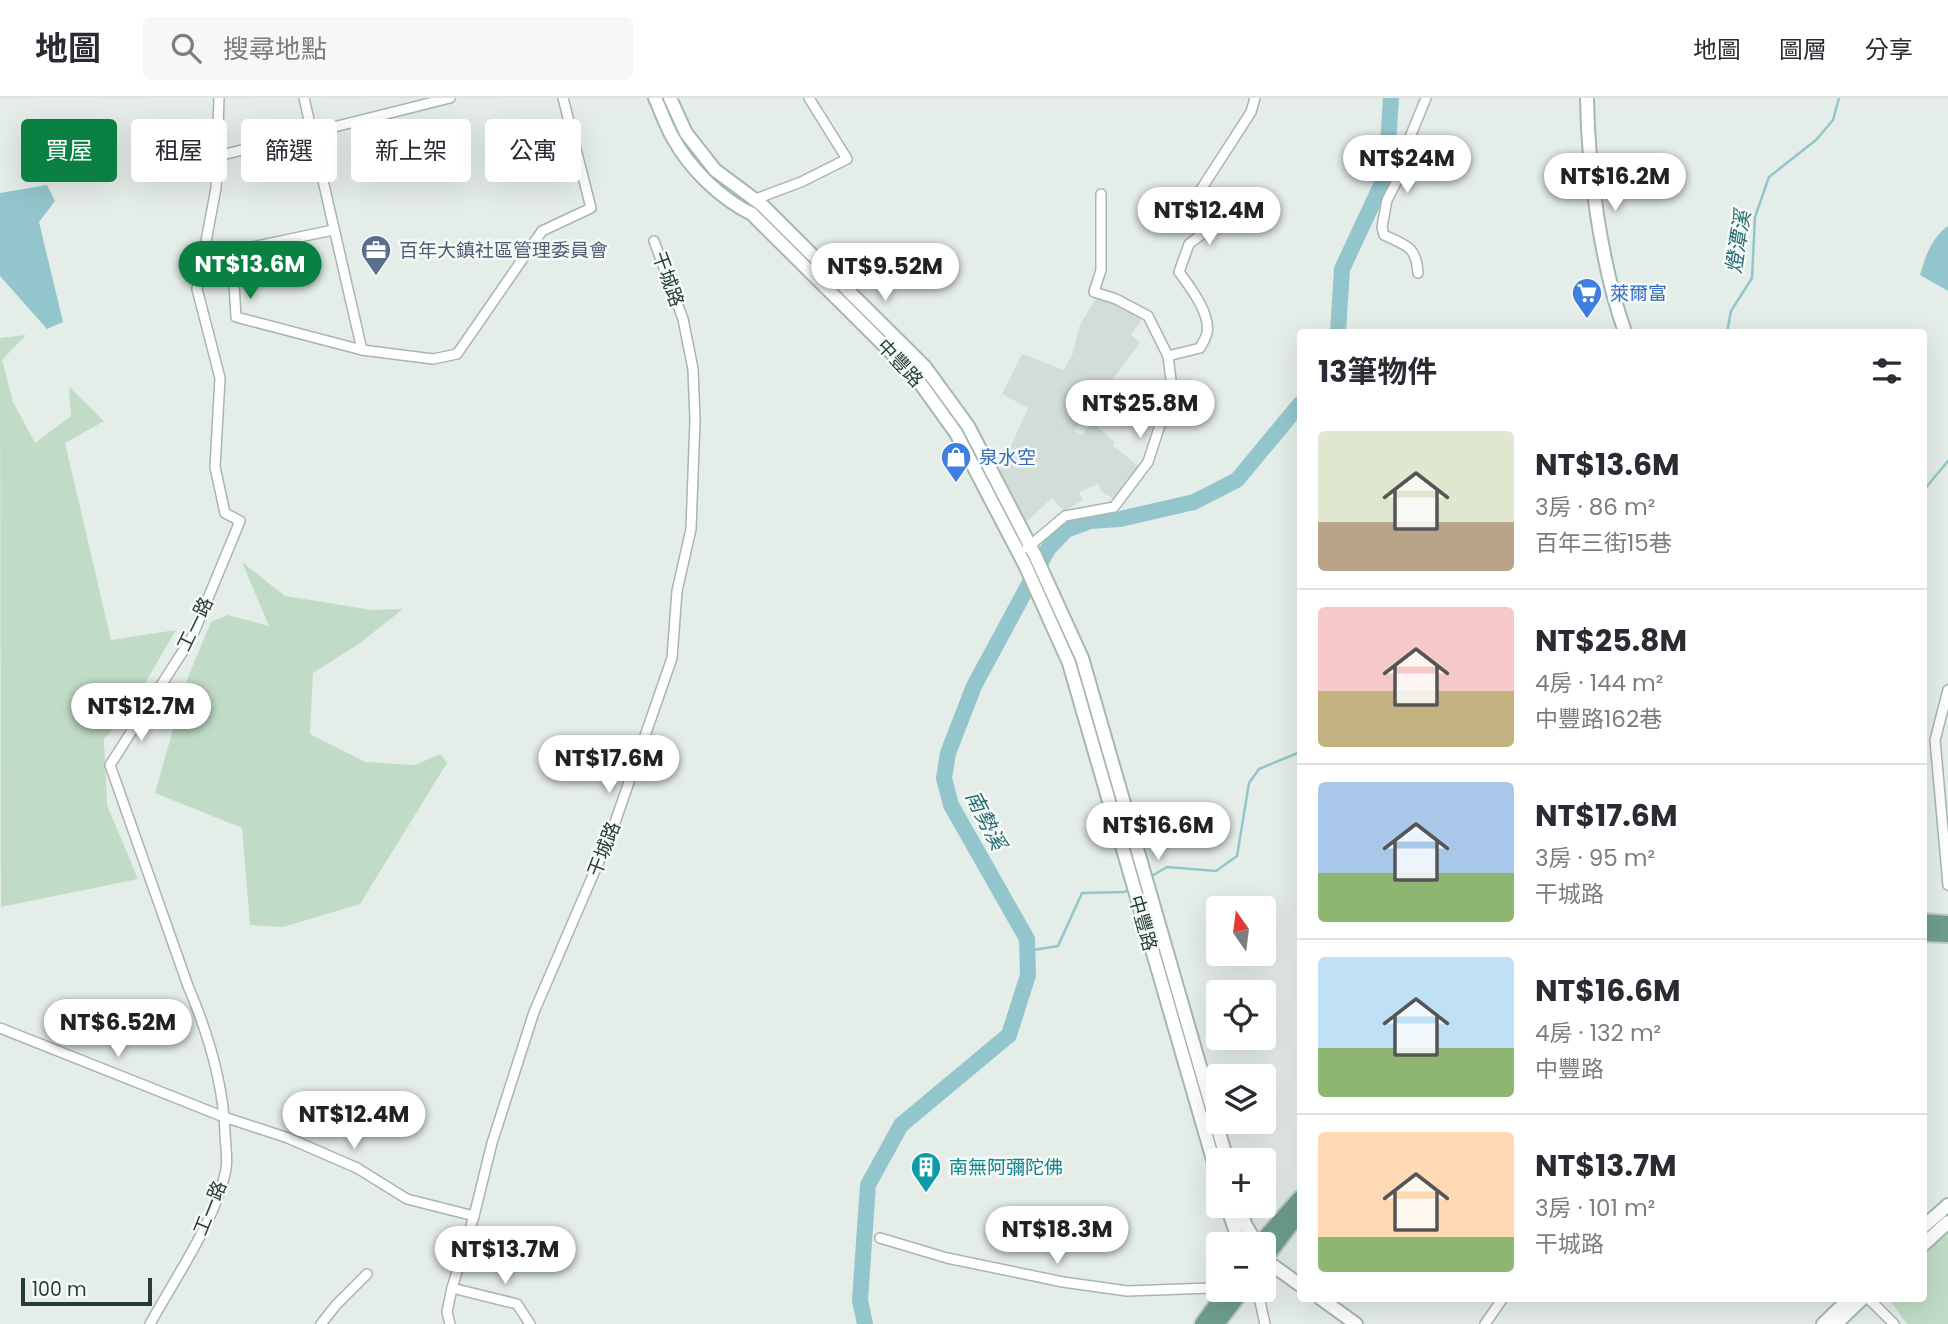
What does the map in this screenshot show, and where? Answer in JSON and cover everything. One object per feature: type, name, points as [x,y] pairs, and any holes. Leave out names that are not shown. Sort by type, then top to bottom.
[{"type":"main road","name":"中豐路","points":[[655,98],[674,139],[705,179],[738,207],[752,214],[915,376],[956,433],[1047,579],[1082,658],[1224,1148]]},
{"type":"main road","name":"中豐路","points":[[670,98],[685,133],[715,170],[762,205],[925,367],[968,426],[1028,551],[1026,565],[1069,663],[1209,1148]]},
{"type":"main road","points":[[1587,98],[1592,170],[1603,241],[1617,309],[1624,329]]},
{"type":"main road","points":[[1112,816],[1126,811]]},
{"type":"main road","points":[[1927,921],[1948,923]]},
{"type":"main road","points":[[1927,934],[1948,935]]},
{"type":"main road","points":[[1269,1232],[1297,1201]]},
{"type":"main road","points":[[1927,1223],[1948,1205]]},
{"type":"main road","points":[[1276,1244],[1297,1217]]},
{"type":"main road","points":[[1927,1241],[1948,1222]]},
{"type":"main road","points":[[1276,1268],[1297,1283]]},
{"type":"main road","points":[[1202,1324],[1218,1302]]},
{"type":"main road","points":[[1217,1324],[1234,1302]]},
{"type":"main road","points":[[1326,1302],[1356,1324]]},
{"type":"main road","points":[[1823,1324],[1846,1302]]},
{"type":"main road","points":[[1836,1324],[1861,1302]]},
{"type":"street","name":"工一路","points":[[219,98],[219,119]]},
{"type":"street","points":[[304,98],[310,119]]},
{"type":"street","points":[[337,126],[450,98]]},
{"type":"street","points":[[333,230],[243,249],[234,284],[236,317],[362,350],[433,359],[457,354],[542,231],[591,208],[563,98]]},
{"type":"street","points":[[754,200],[801,182],[846,159],[810,98]]},
{"type":"street","points":[[1168,356],[1200,348],[1207,332],[1206,317],[1180,272],[1189,244],[1205,232],[1208,217],[1199,191],[1251,112],[1255,98]]},
{"type":"street","points":[[1419,273],[1417,256],[1409,247],[1384,235],[1382,228],[1387,200],[1398,179],[1408,142],[1426,98]]},
{"type":"street","name":"工一路","points":[[150,1324],[196,1243],[215,1201],[225,1170],[225,1117],[219,1080],[202,1020],[110,765],[192,637],[240,521],[225,513],[215,467],[220,378],[197,289],[216,182]]},
{"type":"street","points":[[323,182],[362,350]]},
{"type":"street","points":[[1028,551],[1065,516],[1114,507],[1147,462],[1172,388],[1168,356],[1148,316],[1116,299],[1094,292],[1101,270],[1101,194]]},
{"type":"street","name":"干城路","points":[[450,1324],[447,1312],[452,1288],[492,1143],[534,1012],[607,842],[672,658],[677,591],[691,529],[695,420],[693,369],[683,319],[654,241]]},
{"type":"street","points":[[1948,690],[1935,740],[1948,886]]},
{"type":"street","points":[[0,1028],[225,1117],[288,1138],[357,1168],[407,1199],[474,1216]]},
{"type":"street","points":[[880,1238],[947,1258],[1063,1282],[1128,1291],[1206,1288]]},
{"type":"street","points":[[321,1324],[368,1274]]},
{"type":"street","points":[[452,1288],[517,1304],[530,1324]]},
{"type":"street","points":[[1259,1302],[1265,1324]]},
{"type":"street","points":[[1485,1324],[1500,1302]]},
{"type":"street","points":[[1870,1302],[1894,1324]]},
{"type":"shaded area","points":[[1097,296],[1143,317],[1131,335],[1140,343],[1074,431],[1082,436],[1092,422],[1115,442],[1113,446],[1140,467],[1115,500],[1102,492],[1098,484],[1079,492],[1083,500],[1064,511],[1052,498],[1024,524],[999,472],[1028,408],[1002,394],[1022,354],[1064,370],[1073,353],[1079,327]]},
{"type":"green space","points":[[26,335],[2,360],[13,402],[35,443],[71,416],[69,387],[104,421],[65,443],[111,640],[176,630],[128,712],[104,739],[107,805],[138,879],[1,907],[0,338]]},
{"type":"green space","points":[[242,562],[285,596],[372,610],[403,609],[360,643],[313,673],[310,734],[365,762],[415,765],[440,754],[447,763],[360,904],[283,927],[250,925],[242,828],[155,793],[188,677],[211,622],[228,615],[269,626]]},
{"type":"green space","points":[[1948,1230],[1948,1324],[1907,1324],[1891,1302],[1927,1302],[1927,1249]]},
{"type":"water","points":[[47,185],[55,201],[39,222],[63,322],[47,329],[0,276],[0,193]]},
{"type":"water","points":[[1948,226],[1948,291],[1920,275],[1933,242]]},
{"type":"waterway","name":"南勢溪","points":[[1338,329],[1342,269],[1386,175],[1391,98]]},
{"type":"waterway","name":"燈潭溪","points":[[1728,329],[1731,311],[1752,278],[1755,217],[1769,177],[1816,140],[1833,120],[1839,98]]},
{"type":"waterway","name":"南勢溪","points":[[865,1324],[860,1300],[868,1185],[901,1125],[1009,1035],[1028,975],[1027,939],[951,805],[944,778],[948,753],[974,686],[1048,549],[1066,530],[1090,521],[1120,519],[1194,502],[1237,480],[1297,408]]},
{"type":"waterway","name":"燈潭溪","points":[[1927,486],[1948,461]]},
{"type":"waterway","name":"燈潭溪","points":[[1150,877],[1167,867],[1216,871],[1237,856],[1249,783],[1259,769],[1297,753]]},
{"type":"waterway","name":"燈潭溪","points":[[1027,951],[1058,946],[1082,893],[1128,890]]},
{"type":"place","name":"百年大鎮社區管理委員會","points":[[376,277]]},
{"type":"place","name":"萊爾富","points":[[1587,320]]},
{"type":"place","name":"泉水空","points":[[956,484]]},
{"type":"place","name":"南無阿彌陀佛","points":[[926,1194]]}]
